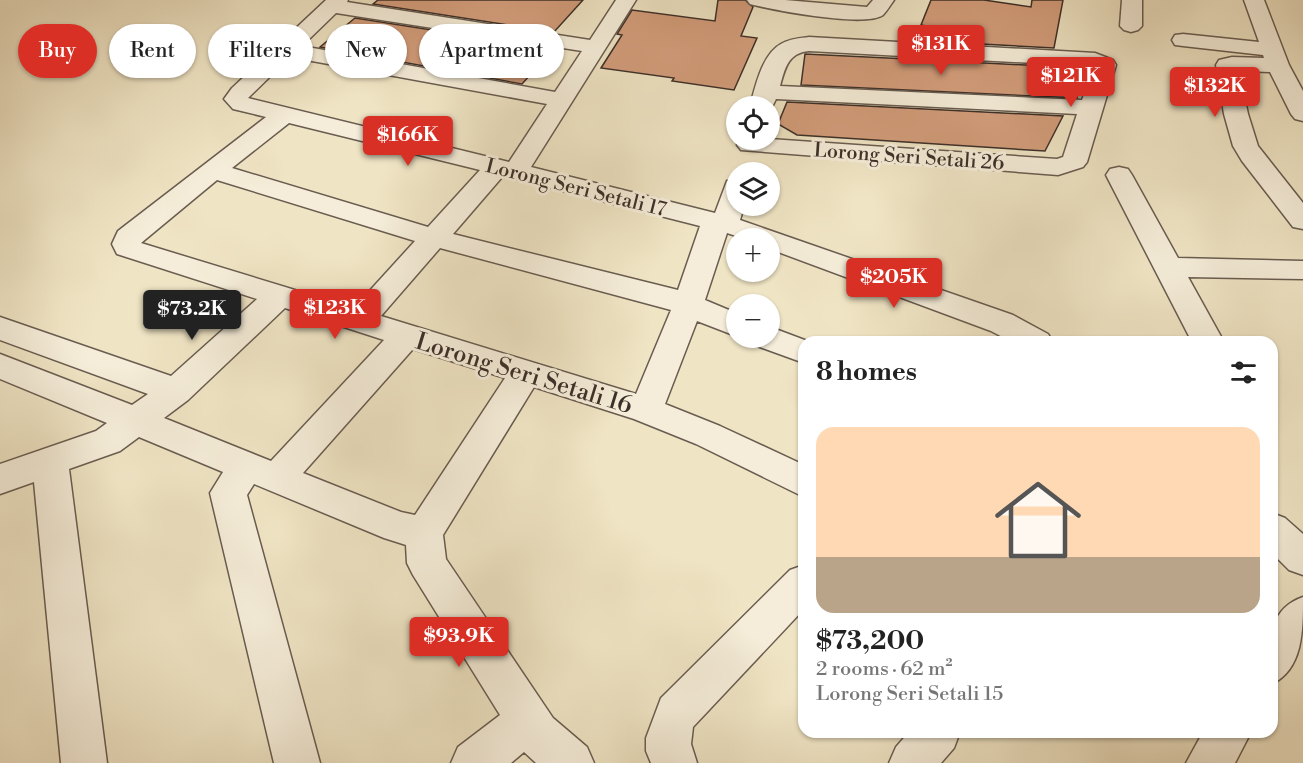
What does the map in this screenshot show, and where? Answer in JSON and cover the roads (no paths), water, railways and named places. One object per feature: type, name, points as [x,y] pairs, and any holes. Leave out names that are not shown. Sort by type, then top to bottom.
[{"type":"street","points":[[359,322],[434,237],[507,169],[561,100],[626,0]]},
{"type":"street","points":[[757,0],[798,9],[868,13],[880,5]]},
{"type":"street","points":[[1131,26],[1132,0]]},
{"type":"street","points":[[1254,0],[1303,114]]},
{"type":"street","points":[[335,3],[595,47]]},
{"type":"street","name":"Lorong Seri Setali 17","points":[[313,24],[335,3]]},
{"type":"street","points":[[1183,40],[1285,71]]},
{"type":"street","points":[[766,96],[778,58],[784,51],[794,46],[809,44],[1102,62],[1105,65],[1093,108],[780,100]]},
{"type":"street","points":[[313,55],[561,100]]},
{"type":"street","points":[[1285,71],[1227,65],[1239,133],[1245,146],[1303,221]]},
{"type":"street","name":"Lorong Seri Setali 17","points":[[256,78],[236,99],[241,104],[507,169],[733,228]]},
{"type":"street","name":"Lorong Seri Setali 26","points":[[780,144],[1068,165],[1074,162],[1093,108]]},
{"type":"street","name":"Lorong Seri Setali 16","points":[[283,116],[128,237],[127,248],[646,410],[708,435],[798,479]]},
{"type":"street","points":[[214,171],[434,237],[650,293],[726,321]]},
{"type":"street","points":[[1119,175],[1205,336]]},
{"type":"street","points":[[646,410],[726,210]]},
{"type":"street","name":"Lorong Seri Setali 17","points":[[780,243],[1002,323],[1026,336]]},
{"type":"street","points":[[1169,267],[1303,270]]},
{"type":"street","points":[[0,479],[108,441],[137,422],[176,391],[278,297]]},
{"type":"street","points":[[0,328],[176,391]]},
{"type":"street","points":[[297,763],[228,493],[262,472],[405,336]]},
{"type":"street","points":[[780,343],[798,350]]},
{"type":"street","points":[[0,366],[397,527],[424,533]]},
{"type":"street","points":[[526,373],[424,533],[427,563],[537,734],[571,763]]},
{"type":"street","points":[[50,463],[84,763]]},
{"type":"street","points":[[1278,535],[1303,558]]},
{"type":"street","points":[[674,763],[669,754],[670,728],[677,712],[798,588]]},
{"type":"street","points":[[1278,655],[1303,615]]},
{"type":"street","points":[[474,763],[529,721]]},
{"type":"street","points":[[912,763],[933,738]]},
{"type":"street","points":[[1209,763],[1225,738]]}]
